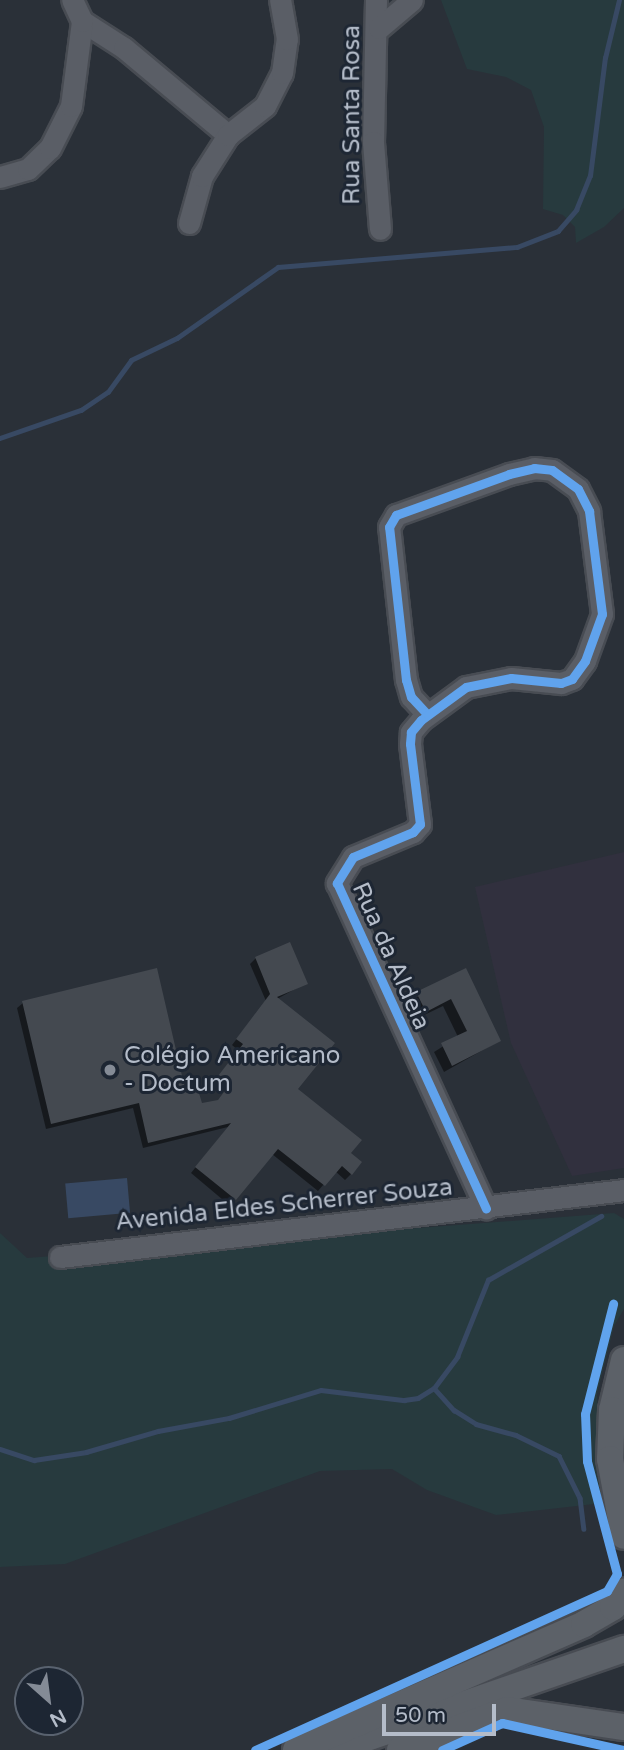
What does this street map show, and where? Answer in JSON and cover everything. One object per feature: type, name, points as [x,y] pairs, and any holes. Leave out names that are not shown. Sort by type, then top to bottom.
[{"type":"main road","points":[[624,1360],[610,1434],[612,1483],[624,1536]]},
{"type":"main road","points":[[296,1750],[584,1625],[612,1607],[624,1591]]},
{"type":"main road","points":[[333,1750],[624,1649]]},
{"type":"main road","points":[[400,1750],[507,1710],[624,1727]]},
{"type":"street","points":[[72,0],[82,21],[124,48],[228,135]]},
{"type":"street","points":[[189,223],[202,177],[228,135],[265,106],[282,73],[287,39],[280,0]]},
{"type":"street","name":"Rua Santa Rosa","points":[[376,0],[379,28],[373,142],[380,229]]},
{"type":"street","points":[[379,28],[412,0]]},
{"type":"street","points":[[0,177],[28,169],[50,148],[71,106],[82,21]]},
{"type":"street","name":"Rua da Aldeia","points":[[427,714],[411,697],[406,680],[389,527],[396,515],[509,474],[534,467],[552,470],[578,489],[589,511],[602,614],[585,661],[572,679],[561,683],[511,678],[466,687],[427,714],[411,733],[410,744],[420,824],[413,832],[354,857],[337,883],[486,1209]]},
{"type":"street","name":"Avenida Eldes Scherrer Souza","points":[[60,1257],[486,1209],[624,1190]]},
{"type":"street","name":"Avenida Eldes Scherrer Souza","points":[[597,1194],[624,1201]]},
{"type":"shaded area","points":[[624,852],[624,1168],[572,1176],[511,1043],[475,887]]},
{"type":"green space","points":[[441,0],[624,0],[624,208],[604,227],[576,243],[575,227],[563,215],[543,209],[544,127],[531,90],[506,77],[467,69]]},
{"type":"green space","points":[[614,1213],[624,1219],[624,1309],[614,1326],[597,1394],[603,1503],[496,1515],[427,1490],[392,1469],[320,1471],[65,1564],[0,1567],[0,1233],[27,1258]]},
{"type":"water","points":[[127,1178],[130,1213],[68,1218],[65,1183]]},
{"type":"building","name":"Colégio Americano - Doctum","points":[[290,942],[308,984],[277,997],[335,1043],[298,1089],[362,1140],[351,1153],[362,1162],[352,1175],[342,1166],[325,1186],[278,1149],[236,1200],[195,1167],[231,1123],[148,1143],[139,1103],[51,1124],[22,1001],[157,968],[186,1093],[198,1090],[202,1103],[218,1100],[229,1085],[218,1076],[243,1044],[236,1039],[270,994],[255,957]]},
{"type":"building","points":[[466,968],[501,1041],[452,1066],[441,1043],[467,1031],[451,999],[426,1012],[416,992]]},
{"type":"waterway","points":[[0,438],[81,410],[108,392],[131,360],[177,338],[278,267],[517,247],[558,231],[576,210],[590,176],[605,58],[619,0]]},
{"type":"waterway","points":[[0,1449],[34,1460],[86,1452],[158,1431],[229,1418],[321,1390],[404,1400],[418,1398],[434,1388],[457,1357],[488,1280],[601,1216]]},
{"type":"waterway","points":[[434,1388],[454,1410],[476,1424],[516,1435],[559,1456],[580,1498],[584,1529]]},
{"type":"cycle path","points":[[427,714],[411,697],[406,680],[389,527],[396,515],[509,474],[534,468],[552,470],[578,489],[589,511],[602,614],[585,661],[572,679],[561,683],[511,678],[466,687],[421,720],[411,732],[410,744],[420,824],[413,832],[353,857],[337,883],[486,1209]]},
{"type":"cycle path","points":[[255,1750],[607,1591],[617,1574],[587,1461],[585,1414],[613,1304]]},
{"type":"cycle path","points":[[442,1750],[502,1723],[624,1750]]},
{"type":"place","name":"Colégio Americano - Doctum","points":[[110,1070]]}]
